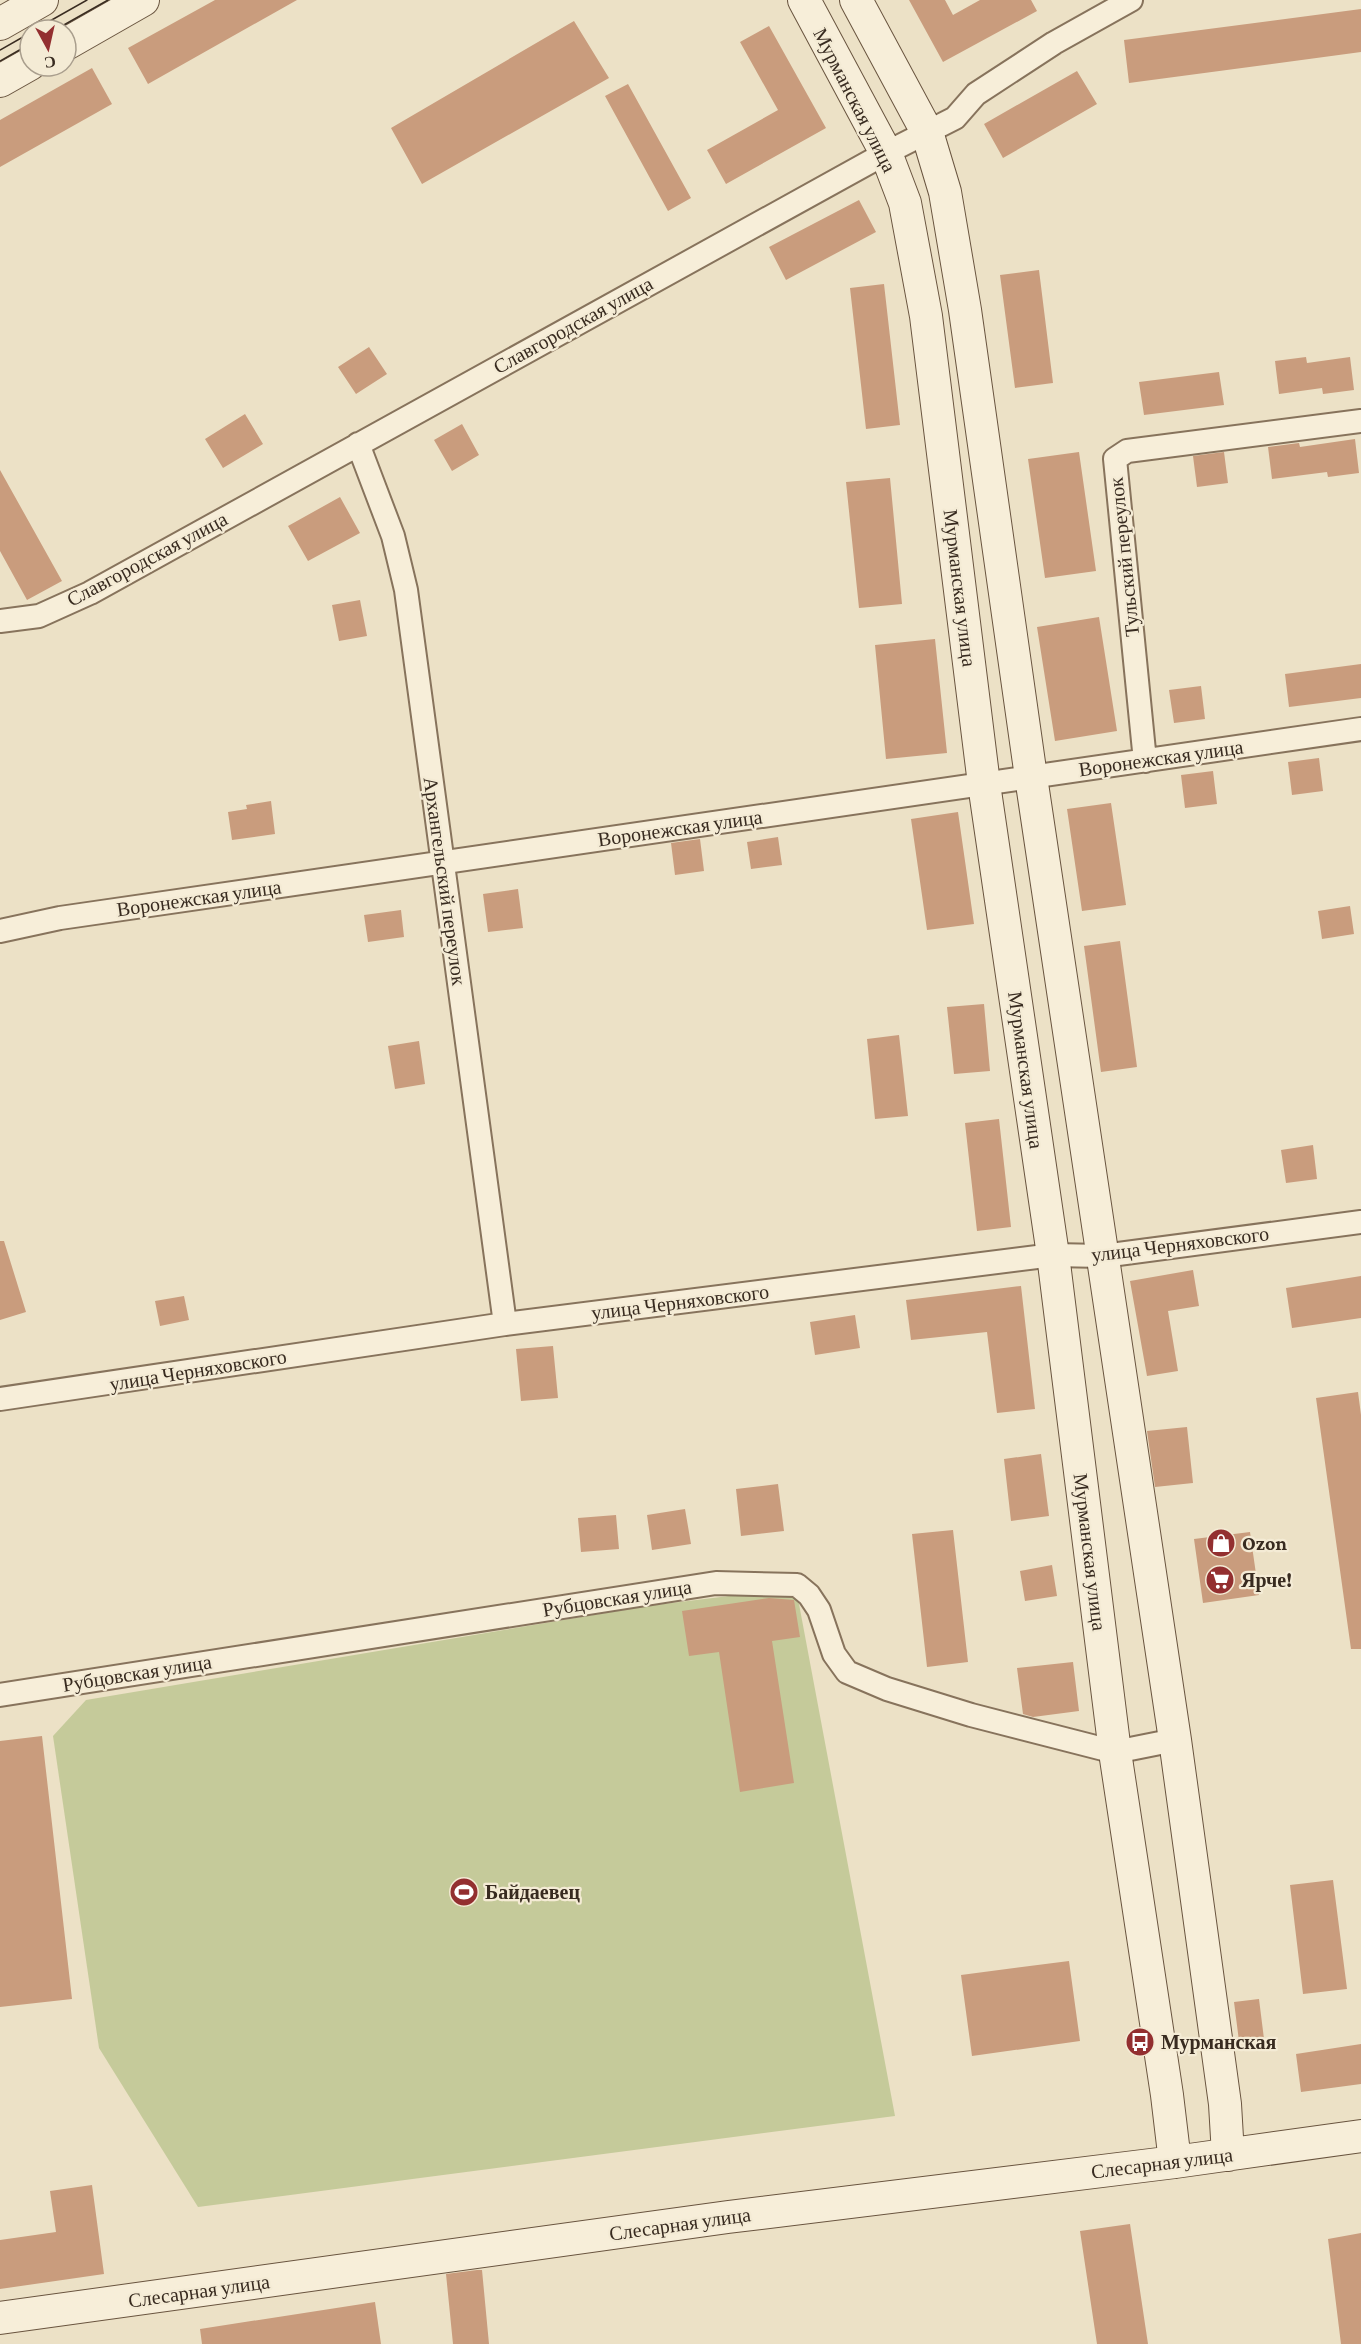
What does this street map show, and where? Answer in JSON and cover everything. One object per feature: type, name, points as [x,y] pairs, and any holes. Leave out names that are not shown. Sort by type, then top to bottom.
[{"type":"main road","points":[[0,24],[42,0]]},
{"type":"main road","points":[[78,37],[143,0]]},
{"type":"main road","name":"Мурманская улица","points":[[804,0],[886,153],[905,203],[926,316],[984,784],[1053,1255],[1114,1752],[1167,2095],[1175,2162]]},
{"type":"main road","points":[[856,0],[927,132],[945,192],[965,310],[1031,777],[1175,1740],[1225,2104],[1228,2155]]},
{"type":"main road","points":[[0,81],[18,71]]},
{"type":"main road","name":"Слесарная улица","points":[[0,2318],[728,2217],[1175,2162],[1361,2136]]},
{"type":"street","name":"Славгородская улица","points":[[0,621],[39,616],[90,593],[886,153],[955,118],[976,94],[1054,43],[1131,0]]},
{"type":"street","name":"Тульский переулок","points":[[1145,761],[1115,459],[1127,451],[1361,421]]},
{"type":"street","name":"Архангельский переулок","points":[[358,444],[393,536],[406,590],[505,1324]]},
{"type":"street","name":"Воронежская улица","points":[[0,931],[60,918],[1361,729]]},
{"type":"street","name":"улица Черняховского","points":[[0,1399],[505,1324],[1053,1255],[1103,1256],[1361,1222]]},
{"type":"street","name":"Рубцовская улица","points":[[0,1695],[716,1583],[796,1585],[809,1595],[819,1611],[834,1654],[847,1672],[887,1689],[1114,1752],[1175,1740]]},
{"type":"green space","name":"Байдаевец","points":[[796,1588],[895,2116],[198,2207],[99,2048],[53,1736],[86,1700],[647,1606]]},
{"type":"building","points":[[215,0],[297,0],[148,84],[128,48]]},
{"type":"building","points":[[909,0],[945,0],[953,15],[980,0],[1031,0],[1037,11],[943,62]]},
{"type":"building","points":[[1361,9],[1361,52],[1129,83],[1124,40]]},
{"type":"building","points":[[574,21],[609,78],[422,184],[391,128]]},
{"type":"building","points":[[769,26],[826,128],[726,184],[707,150],[778,110],[740,42]]},
{"type":"building","points":[[92,68],[112,104],[0,167],[0,120],[78,78]]},
{"type":"building","points":[[1077,71],[1097,104],[1003,158],[984,124]]},
{"type":"building","points":[[628,84],[691,198],[668,211],[605,96]]},
{"type":"building","points":[[859,200],[876,232],[786,280],[769,247]]},
{"type":"building","points":[[1039,270],[1053,383],[1015,388],[1000,275]]},
{"type":"building","points":[[884,284],[900,425],[866,429],[850,288]]},
{"type":"building","points":[[369,347],[387,374],[356,394],[338,367]]},
{"type":"building","points":[[1306,357],[1307,363],[1350,357],[1354,390],[1323,394],[1322,388],[1279,394],[1275,361]]},
{"type":"building","points":[[1219,372],[1224,405],[1144,415],[1139,382]]},
{"type":"building","points":[[245,414],[263,444],[223,468],[205,439]]},
{"type":"building","points":[[462,424],[479,455],[452,471],[434,440]]},
{"type":"building","points":[[1355,439],[1359,473],[1328,477],[1327,472],[1272,479],[1268,447],[1299,443],[1300,447]]},
{"type":"building","points":[[1079,452],[1096,571],[1045,578],[1028,459]]},
{"type":"building","points":[[1224,452],[1228,483],[1197,487],[1193,456]]},
{"type":"building","points":[[0,470],[62,581],[27,600],[0,551]]},
{"type":"building","points":[[890,478],[902,604],[859,608],[846,482]]},
{"type":"building","points":[[340,497],[360,533],[308,561],[288,526]]},
{"type":"building","points":[[360,600],[367,636],[339,641],[332,605]]},
{"type":"building","points":[[1099,617],[1117,731],[1055,741],[1037,627]]},
{"type":"building","points":[[935,639],[947,753],[886,759],[875,645]]},
{"type":"building","points":[[1361,664],[1361,698],[1289,707],[1285,674]]},
{"type":"building","points":[[1201,686],[1205,719],[1174,723],[1169,690]]},
{"type":"building","points":[[1319,758],[1323,791],[1292,795],[1288,762]]},
{"type":"building","points":[[1213,771],[1217,804],[1185,808],[1181,775]]},
{"type":"building","points":[[271,801],[275,834],[232,840],[228,812],[247,809],[246,805]]},
{"type":"building","points":[[1111,803],[1126,905],[1082,911],[1067,809]]},
{"type":"building","points":[[958,812],[974,924],[927,930],[911,819]]},
{"type":"building","points":[[778,837],[782,865],[751,869],[747,842]]},
{"type":"building","points":[[700,839],[704,871],[675,875],[671,843]]},
{"type":"building","points":[[518,889],[523,928],[488,932],[483,894]]},
{"type":"building","points":[[1350,906],[1354,934],[1322,939],[1318,911]]},
{"type":"building","points":[[401,910],[404,937],[368,942],[364,915]]},
{"type":"building","points":[[1120,941],[1137,1067],[1101,1072],[1084,946]]},
{"type":"building","points":[[984,1004],[990,1071],[954,1074],[947,1007]]},
{"type":"building","points":[[899,1035],[908,1116],[875,1119],[867,1039]]},
{"type":"building","points":[[419,1041],[425,1084],[395,1089],[388,1046]]},
{"type":"building","points":[[999,1119],[1011,1227],[977,1231],[965,1123]]},
{"type":"building","points":[[1313,1145],[1317,1179],[1286,1183],[1281,1150]]},
{"type":"building","points":[[0,1241],[4,1241],[26,1312],[0,1320]]},
{"type":"building","points":[[1193,1270],[1199,1306],[1168,1311],[1178,1371],[1147,1376],[1130,1281]]},
{"type":"building","points":[[1361,1276],[1361,1318],[1292,1328],[1286,1288]]},
{"type":"building","points":[[1021,1286],[1035,1409],[997,1413],[987,1332],[911,1340],[906,1300]]},
{"type":"building","points":[[184,1296],[189,1320],[160,1326],[155,1301]]},
{"type":"building","points":[[855,1315],[860,1348],[815,1355],[810,1322]]},
{"type":"building","points":[[553,1346],[558,1398],[521,1401],[516,1349]]},
{"type":"building","points":[[1358,1392],[1361,1415],[1361,1649],[1351,1649],[1316,1398]]},
{"type":"building","points":[[1187,1427],[1193,1483],[1155,1487],[1147,1431]]},
{"type":"building","points":[[1041,1454],[1049,1516],[1011,1521],[1004,1459]]},
{"type":"building","points":[[778,1484],[784,1531],[741,1536],[736,1489]]},
{"type":"building","points":[[685,1509],[691,1544],[652,1550],[647,1515]]},
{"type":"building","points":[[616,1515],[619,1549],[581,1552],[578,1518]]},
{"type":"building","points":[[953,1530],[968,1662],[927,1667],[912,1534]]},
{"type":"building","points":[[1250,1532],[1259,1595],[1203,1603],[1194,1539]]},
{"type":"building","points":[[1052,1565],[1057,1596],[1025,1601],[1020,1571]]},
{"type":"building","points":[[769,1598],[794,1600],[800,1637],[772,1641],[794,1783],[740,1792],[719,1652],[689,1656],[682,1611]]},
{"type":"building","points":[[1073,1662],[1079,1711],[1033,1717],[1023,1714],[1017,1668]]},
{"type":"building","points":[[42,1736],[72,1999],[0,2007],[0,1741]]},
{"type":"building","points":[[1333,1880],[1347,1989],[1303,1994],[1290,1885]]},
{"type":"building","points":[[1069,1961],[1080,2041],[972,2056],[961,1975]]},
{"type":"building","points":[[1259,1999],[1264,2039],[1239,2041],[1234,2002]]},
{"type":"building","points":[[1361,2044],[1361,2084],[1301,2092],[1296,2054]]},
{"type":"building","points":[[92,2185],[104,2274],[0,2289],[0,2240],[56,2232],[50,2191]]},
{"type":"building","points":[[1130,2224],[1148,2344],[1097,2344],[1080,2231]]},
{"type":"building","points":[[1361,2233],[1361,2344],[1341,2344],[1328,2239]]},
{"type":"building","points":[[482,2270],[489,2344],[453,2344],[446,2274]]},
{"type":"building","points":[[375,2302],[381,2344],[202,2344],[200,2329]]},
{"type":"tram line","points":[[55,18],[87,0]]},
{"type":"tram line","points":[[76,18],[108,0]]},
{"type":"tram line","points":[[0,50],[18,40]]},
{"type":"tram line","points":[[0,61],[18,51]]},
{"type":"place","name":"Ozon","points":[[1221,1543]]},
{"type":"place","name":"Ярче!","points":[[1220,1580]]},
{"type":"place","name":"Байдаевец","points":[[464,1892]]},
{"type":"place","name":"Мурманская","points":[[1140,2042]]}]
